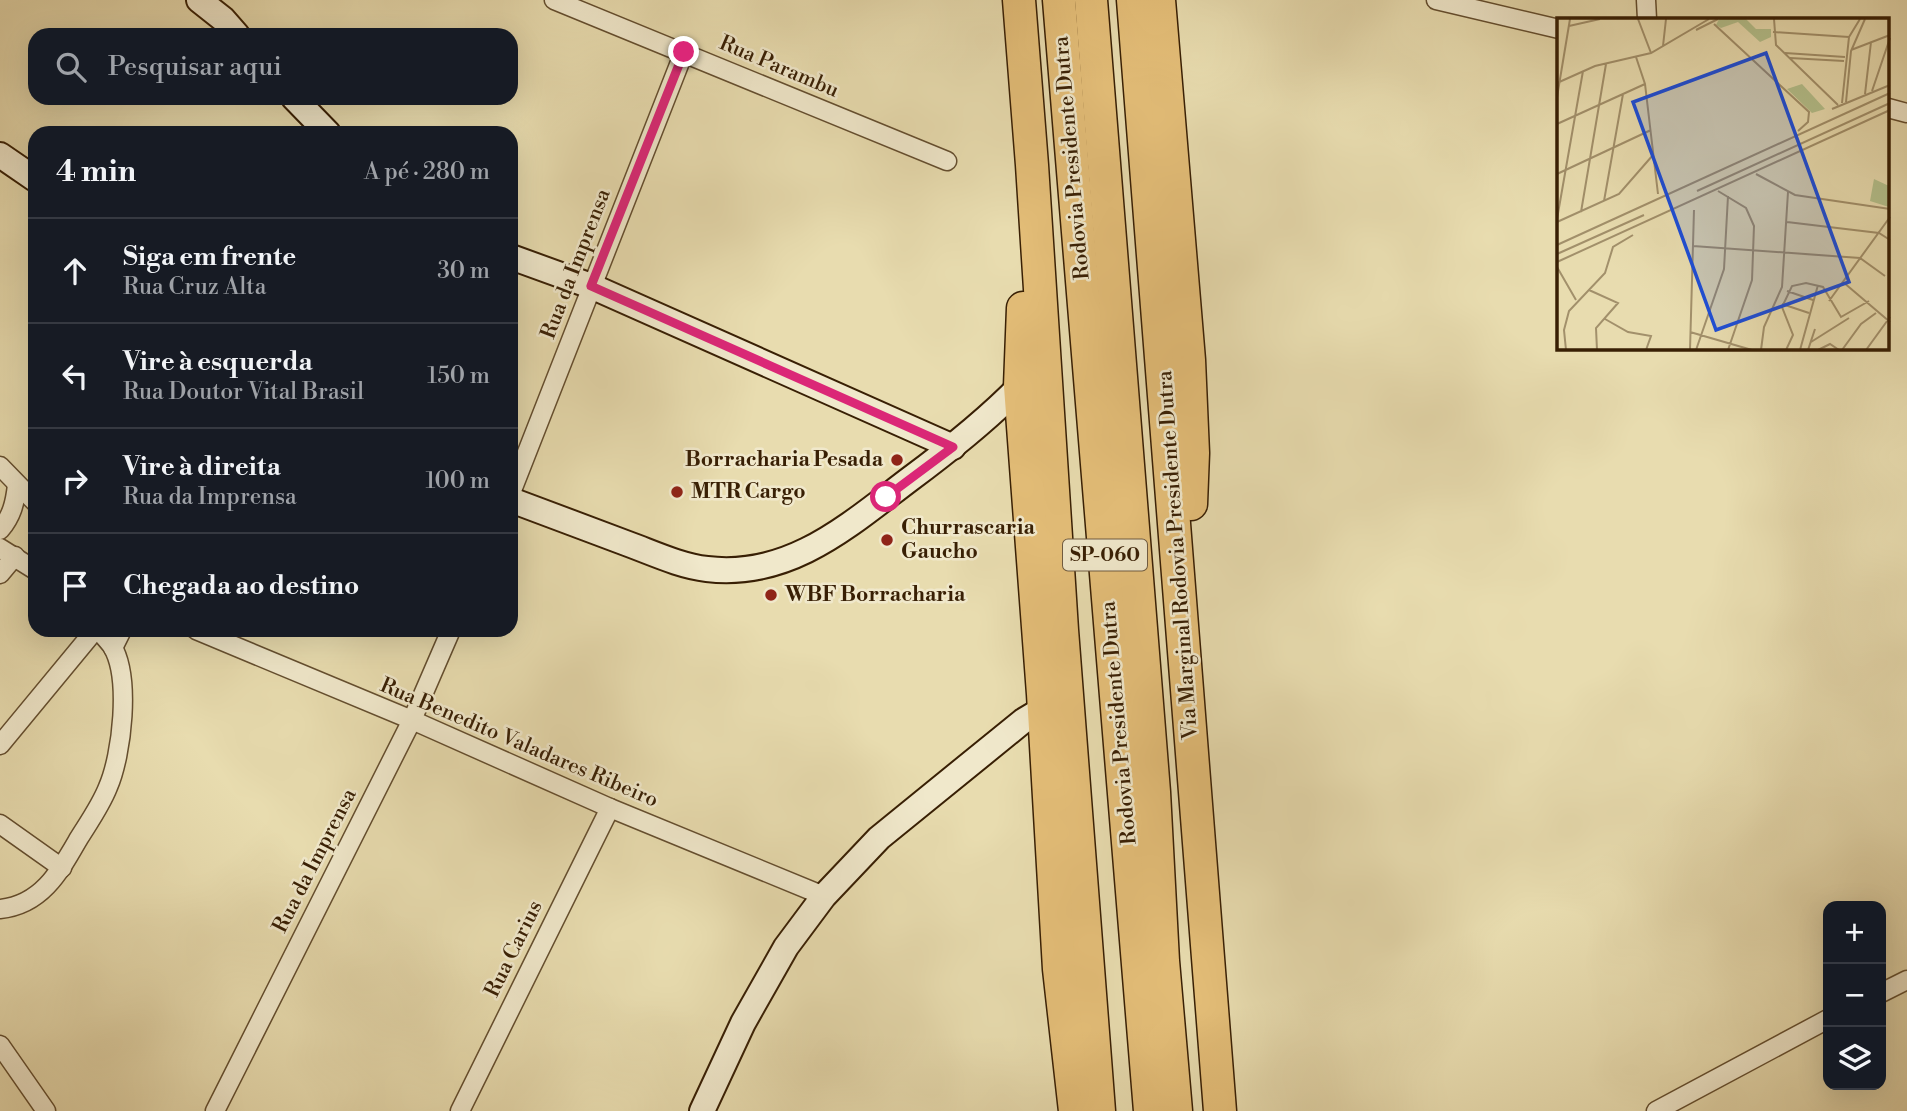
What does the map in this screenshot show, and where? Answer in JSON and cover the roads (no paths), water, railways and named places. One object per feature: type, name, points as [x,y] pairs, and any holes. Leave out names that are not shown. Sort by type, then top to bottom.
[{"type":"highway","name":"Rodovia Presidente Dutra","points":[[1019,0],[1062,630],[1099,1111]]},
{"type":"highway","name":"Rodovia Presidente Dutra","points":[[1059,0],[1150,1111]]},
{"type":"highway","name":"Rodovia Presidente Dutra","points":[[1091,0],[1154,792],[1163,961],[1176,1111]]},
{"type":"highway","points":[[1118,0],[1145,435],[1146,532],[1159,742],[1154,792]]},
{"type":"highway","name":"Via Marginal Rodovia Presidente Dutra","points":[[1133,0],[1220,1111]]},
{"type":"highway","points":[[1159,0],[1189,360],[1193,453],[1191,497],[1180,585]]},
{"type":"highway","points":[[1032,165],[1023,186],[1020,386],[1044,709],[1059,969],[1075,1111]]},
{"type":"street","points":[[199,0],[231,28]]},
{"type":"street","name":"Rua Parambu","points":[[554,0],[947,161]]},
{"type":"street","points":[[1436,0],[1460,2],[1557,28]]},
{"type":"street","points":[[1646,0],[1647,18]]},
{"type":"street","name":"Rua da Imprensa","points":[[518,475],[684,52]]},
{"type":"street","points":[[301,105],[321,126]]},
{"type":"street","points":[[1890,109],[1907,113]]},
{"type":"street","points":[[0,155],[28,174]]},
{"type":"street","points":[[518,260],[591,286],[953,447]]},
{"type":"street","points":[[518,503],[663,557],[705,569],[743,571],[783,561],[820,545],[953,447],[985,421],[1020,386]]},
{"type":"street","points":[[985,421],[1003,420],[1023,428]]},
{"type":"street","points":[[0,466],[28,495]]},
{"type":"street","points":[[0,530],[9,520],[17,485]]},
{"type":"street","points":[[0,574],[7,552],[28,566]]},
{"type":"street","points":[[0,745],[91,637]]},
{"type":"street","points":[[0,909],[29,901],[48,887],[62,869],[108,788],[118,752],[124,707],[120,672],[113,648],[103,637]]},
{"type":"street","points":[[113,648],[118,637]]},
{"type":"street","name":"Rua Benedito Valadares Ribeiro","points":[[213,637],[412,720],[610,808],[824,896]]},
{"type":"street","name":"Rua da Imprensa","points":[[215,1111],[412,720],[449,637]]},
{"type":"street","points":[[702,1111],[743,1023],[786,947],[824,896],[879,838],[1023,721],[1044,709]]},
{"type":"street","name":"Rua Carius","points":[[460,1111],[610,808]]},
{"type":"street","points":[[0,824],[62,869]]},
{"type":"street","points":[[1886,990],[1907,980]]},
{"type":"street","points":[[1656,1111],[1823,1022]]},
{"type":"street","points":[[0,1045],[5,1064],[46,1111]]},
{"type":"place","name":"Borracharia Pesada","points":[[897,460]]},
{"type":"place","name":"MTR Cargo","points":[[677,492]]},
{"type":"place","name":"Churrascaria Gaucho","points":[[887,540]]},
{"type":"place","name":"WBF Borracharia","points":[[771,595]]}]
